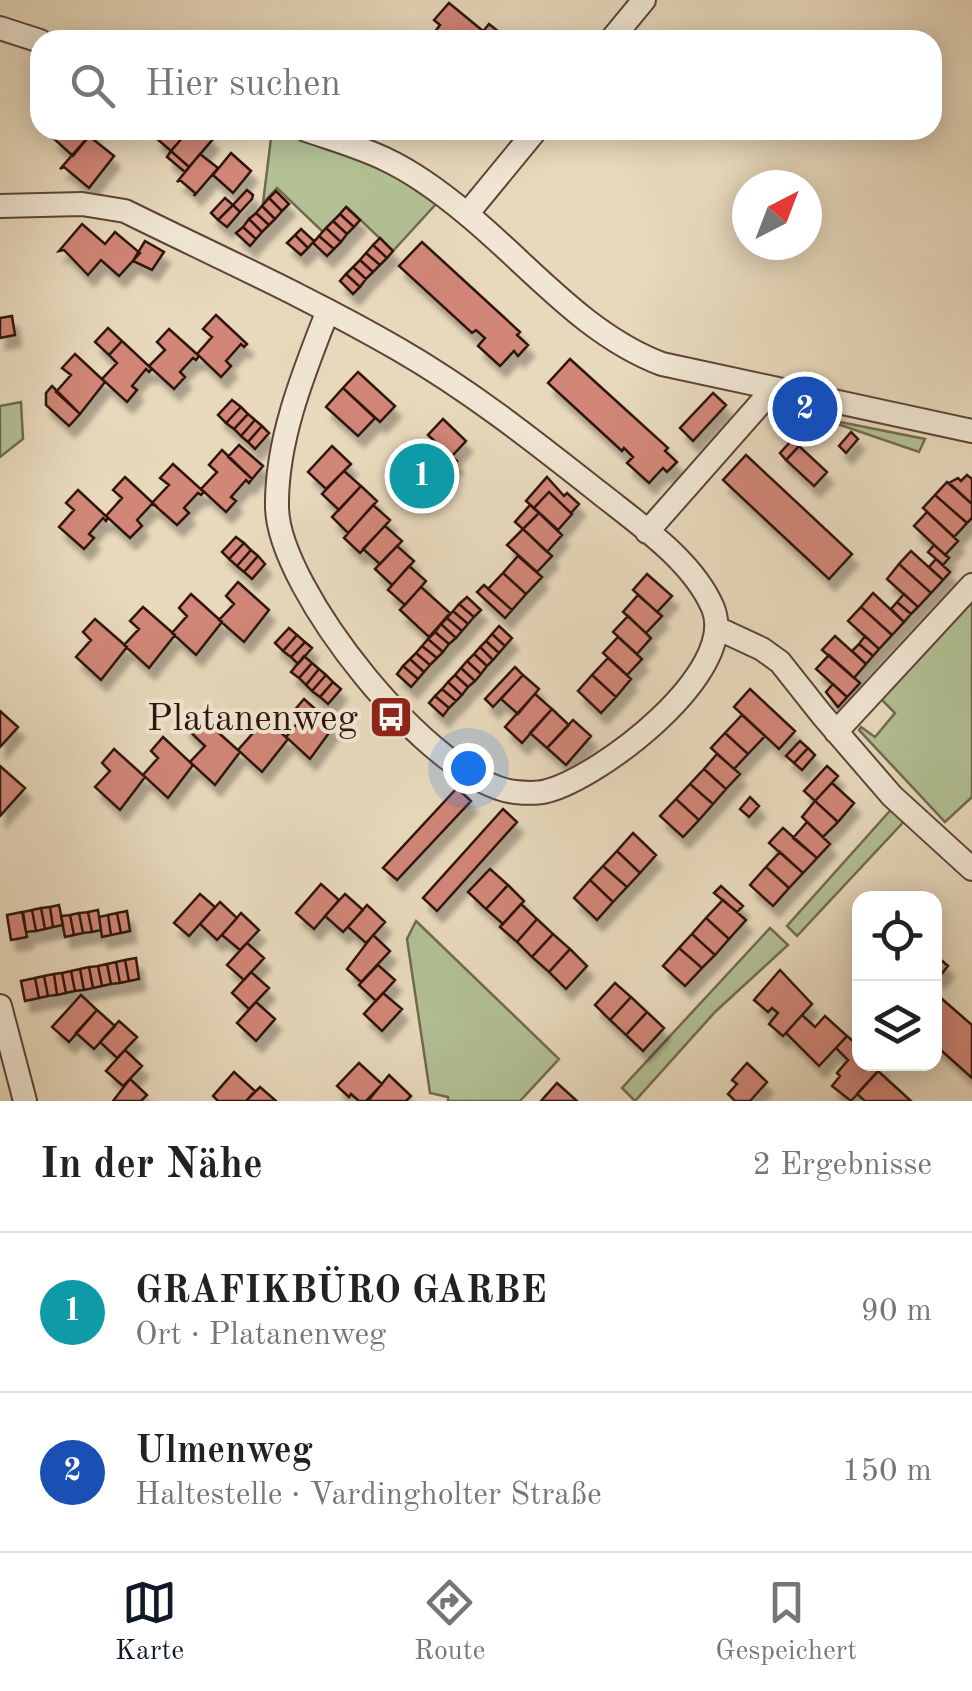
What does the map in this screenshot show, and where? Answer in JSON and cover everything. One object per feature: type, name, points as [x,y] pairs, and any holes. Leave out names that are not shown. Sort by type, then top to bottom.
[{"type":"street","points":[[619,30],[644,0]]},
{"type":"street","points":[[0,28],[30,38]]},
{"type":"street","points":[[333,140],[385,159],[427,183],[468,214],[602,333],[628,350],[662,364],[972,431]]},
{"type":"street","points":[[468,214],[528,140]]},
{"type":"street","points":[[0,206],[82,204],[125,211],[327,313],[396,348],[511,424],[647,532],[697,582],[719,629],[709,659],[669,711],[590,772],[568,784],[542,793],[499,788],[435,746],[374,688],[310,602],[287,558],[277,510],[280,462],[302,376],[327,313]]},
{"type":"street","points":[[647,532],[774,388]]},
{"type":"street","points":[[836,732],[972,585]]},
{"type":"street","points":[[719,629],[762,648],[780,662],[902,806],[972,870]]},
{"type":"street","points":[[0,1006],[25,1101]]},
{"type":"green space","points":[[271,140],[302,140],[382,167],[436,204],[393,251],[347,207],[323,232],[277,188],[263,203]]},
{"type":"green space","points":[[21,402],[23,439],[0,457],[0,406]]},
{"type":"green space","points":[[820,418],[925,439],[919,452]]},
{"type":"green space","points":[[972,595],[972,797],[945,822],[859,730],[861,727],[875,737],[895,713],[879,697]]},
{"type":"green space","points":[[896,804],[909,816],[797,936],[787,926]]},
{"type":"green space","points":[[416,921],[559,1059],[520,1101],[448,1101],[448,1097],[430,1093],[407,939]]},
{"type":"green space","points":[[770,928],[788,945],[715,1012],[635,1101],[622,1088]]},
{"type":"building","points":[[449,3],[482,30],[436,30],[440,25],[434,20]]},
{"type":"building","points":[[55,140],[86,140],[73,156]]},
{"type":"building","points":[[85,140],[94,140],[114,156],[89,188],[64,167],[60,169]]},
{"type":"building","points":[[158,140],[180,140],[171,151]]},
{"type":"building","points":[[180,140],[212,140],[189,167],[171,151]]},
{"type":"building","points":[[171,151],[189,167],[185,172],[167,157]]},
{"type":"building","points":[[231,153],[251,171],[233,193],[213,175]]},
{"type":"building","points":[[200,154],[218,168],[194,196],[180,180],[177,182]]},
{"type":"building","points":[[247,190],[252,199],[240,212],[233,205]]},
{"type":"building","points":[[276,191],[289,204],[282,211],[269,198]]},
{"type":"building","points":[[225,198],[233,205],[218,220],[211,213]]},
{"type":"building","points":[[269,198],[282,211],[275,219],[262,206]]},
{"type":"building","points":[[233,205],[240,212],[227,227],[218,220]]},
{"type":"building","points":[[262,206],[275,219],[269,225],[256,213]]},
{"type":"building","points":[[346,207],[360,220],[354,227],[340,214]]},
{"type":"building","points":[[256,213],[269,225],[262,232],[249,219]]},
{"type":"building","points":[[340,214],[354,227],[347,234],[333,221]]},
{"type":"building","points":[[249,219],[262,232],[256,239],[243,227]]},
{"type":"building","points":[[333,221],[347,234],[341,242],[326,228]]},
{"type":"building","points":[[82,224],[105,244],[115,232],[140,253],[119,276],[101,260],[88,275],[64,250],[59,251]]},
{"type":"building","points":[[243,227],[256,239],[250,246],[236,233]]},
{"type":"building","points":[[326,228],[341,242],[334,249],[319,236]]},
{"type":"building","points":[[301,229],[314,241],[308,248],[295,235]]},
{"type":"building","points":[[295,235],[308,248],[301,255],[287,243]]},
{"type":"building","points":[[319,236],[334,249],[327,256],[313,243]]},
{"type":"building","points":[[380,238],[393,251],[387,258],[373,245]]},
{"type":"building","points":[[145,241],[164,252],[152,270],[133,261]]},
{"type":"building","points":[[422,242],[520,332],[517,335],[528,345],[518,356],[514,351],[500,366],[478,346],[485,338],[476,330],[472,333],[399,266]]},
{"type":"building","points":[[373,245],[387,258],[380,265],[366,253]]},
{"type":"building","points":[[366,253],[380,265],[373,272],[360,260]]},
{"type":"building","points":[[360,260],[373,272],[366,279],[353,267]]},
{"type":"building","points":[[353,267],[366,279],[360,287],[346,274]]},
{"type":"building","points":[[346,274],[360,287],[353,294],[340,281]]},
{"type":"building","points":[[216,315],[247,344],[241,344],[226,361],[231,366],[221,377],[197,354],[212,337],[203,329]]},
{"type":"building","points":[[12,316],[15,335],[0,338],[0,318]]},
{"type":"building","points":[[108,328],[122,341],[109,355],[95,342]]},
{"type":"building","points":[[169,329],[199,356],[180,372],[185,377],[174,389],[149,366],[165,350],[157,342]]},
{"type":"building","points":[[122,341],[152,369],[146,369],[132,386],[137,390],[127,402],[102,379],[117,363],[109,355]]},
{"type":"building","points":[[75,354],[105,382],[80,414],[56,392],[71,375],[62,368]]},
{"type":"building","points":[[570,359],[668,448],[665,451],[677,462],[667,472],[663,468],[649,483],[627,463],[633,457],[624,448],[622,451],[548,383]]},
{"type":"building","points":[[358,372],[395,406],[380,422],[343,388]]},
{"type":"building","points":[[52,386],[80,414],[69,426],[46,405],[46,393]]},
{"type":"building","points":[[343,388],[375,418],[358,436],[326,407]]},
{"type":"building","points":[[713,393],[726,405],[693,441],[680,428]]},
{"type":"building","points":[[232,400],[241,407],[226,423],[218,415]]},
{"type":"building","points":[[241,407],[248,414],[234,429],[226,423]]},
{"type":"building","points":[[248,414],[255,420],[241,436],[234,429]]},
{"type":"building","points":[[443,419],[466,441],[451,457],[428,435]]},
{"type":"building","points":[[255,420],[262,426],[248,442],[241,436]]},
{"type":"building","points":[[262,426],[269,433],[255,449],[248,442]]},
{"type":"building","points":[[851,432],[858,439],[846,453],[839,446]]},
{"type":"building","points":[[433,440],[457,461],[441,478],[417,457]]},
{"type":"building","points":[[792,440],[799,446],[786,460],[780,453]]},
{"type":"building","points":[[239,445],[263,466],[252,479],[228,457]]},
{"type":"building","points":[[332,446],[351,464],[326,489],[308,472]]},
{"type":"building","points":[[799,446],[827,472],[814,486],[786,460]]},
{"type":"building","points":[[222,450],[252,479],[249,483],[246,480],[231,497],[236,501],[226,512],[201,489],[217,472],[209,465]]},
{"type":"building","points":[[746,455],[852,554],[829,579],[723,480]]},
{"type":"building","points":[[417,457],[441,478],[426,495],[402,473]]},
{"type":"building","points":[[173,464],[204,492],[184,508],[189,513],[177,525],[152,503],[169,485],[160,478]]},
{"type":"building","points":[[344,471],[361,486],[339,510],[322,494]]},
{"type":"building","points":[[967,475],[972,479],[972,504],[949,483],[958,478],[961,481]]},
{"type":"building","points":[[125,477],[155,505],[137,520],[142,526],[130,538],[106,516],[122,498],[113,490]]},
{"type":"building","points":[[547,477],[564,496],[567,493],[579,504],[571,513],[549,492],[534,508],[526,501]]},
{"type":"building","points":[[947,482],[972,504],[972,518],[967,523],[935,495]]},
{"type":"building","points":[[361,486],[377,501],[348,533],[332,517]]},
{"type":"building","points":[[78,490],[108,518],[103,518],[89,534],[94,538],[84,549],[59,527],[74,510],[66,503]]},
{"type":"building","points":[[549,492],[572,514],[558,530],[534,508]]},
{"type":"building","points":[[935,495],[967,523],[954,537],[923,508]]},
{"type":"building","points":[[373,505],[390,520],[360,553],[344,538]]},
{"type":"building","points":[[530,505],[539,513],[523,529],[515,522]]},
{"type":"building","points":[[927,512],[958,541],[945,555],[914,526]]},
{"type":"building","points":[[539,513],[562,535],[547,552],[523,529]]},
{"type":"building","points":[[385,526],[402,541],[380,564],[363,549]]},
{"type":"building","points":[[523,529],[552,556],[537,572],[507,545]]},
{"type":"building","points":[[236,537],[244,543],[229,559],[222,552]]},
{"type":"building","points":[[244,543],[251,550],[237,566],[229,559]]},
{"type":"building","points":[[934,545],[949,558],[943,565],[928,552]]},
{"type":"building","points":[[397,546],[414,561],[392,585],[375,569]]},
{"type":"building","points":[[251,550],[258,556],[244,572],[237,566]]},
{"type":"building","points":[[911,551],[943,580],[931,593],[899,564]]},
{"type":"building","points":[[258,556],[265,564],[252,579],[244,572]]},
{"type":"building","points":[[518,556],[542,577],[526,594],[503,573]]},
{"type":"building","points":[[936,559],[950,572],[943,580],[929,567]]},
{"type":"building","points":[[899,564],[931,593],[918,607],[887,579]]},
{"type":"building","points":[[409,566],[426,581],[405,605],[388,590]]},
{"type":"building","points":[[503,573],[526,594],[512,610],[488,589]]},
{"type":"building","points":[[647,574],[672,596],[657,612],[633,590]]},
{"type":"building","points":[[238,582],[269,610],[244,642],[219,620],[234,604],[226,596]]},
{"type":"building","points":[[484,585],[512,610],[505,618],[477,592]]},
{"type":"building","points":[[421,587],[450,613],[429,637],[400,610]]},
{"type":"building","points":[[873,593],[904,622],[892,635],[861,607]]},
{"type":"building","points":[[191,594],[222,622],[196,655],[172,633],[187,616],[179,608]]},
{"type":"building","points":[[904,594],[918,607],[911,614],[897,602]]},
{"type":"building","points":[[638,595],[662,616],[646,633],[623,612]]},
{"type":"building","points":[[467,597],[481,610],[474,617],[459,604]]},
{"type":"building","points":[[897,602],[911,614],[904,622],[891,609]]},
{"type":"building","points":[[459,604],[474,617],[468,624],[453,611]]},
{"type":"building","points":[[143,607],[175,635],[149,668],[124,645],[139,629],[130,621]]},
{"type":"building","points":[[861,607],[892,635],[879,649],[848,621]]},
{"type":"building","points":[[453,611],[468,624],[462,631],[447,618]]},
{"type":"building","points":[[628,616],[651,638],[637,654],[613,632]]},
{"type":"building","points":[[447,618],[462,631],[456,638],[441,624]]},
{"type":"building","points":[[95,619],[127,647],[101,680],[76,657],[91,640],[83,632]]},
{"type":"building","points":[[441,624],[456,638],[449,644],[435,632]]},
{"type":"building","points":[[499,626],[512,638],[505,646],[492,634]]},
{"type":"building","points":[[289,628],[297,635],[283,651],[275,643]]},
{"type":"building","points":[[435,632],[449,644],[443,652],[428,639]]},
{"type":"building","points":[[492,634],[505,646],[499,653],[486,641]]},
{"type":"building","points":[[297,635],[305,642],[291,657],[283,651]]},
{"type":"building","points":[[835,636],[866,664],[854,678],[822,650]]},
{"type":"building","points":[[865,636],[879,649],[873,656],[859,644]]},
{"type":"building","points":[[618,637],[642,659],[627,675],[603,653]]},
{"type":"building","points":[[428,639],[443,652],[437,658],[422,646]]},
{"type":"building","points":[[486,641],[499,653],[493,660],[480,647]]},
{"type":"building","points":[[305,642],[312,648],[298,664],[291,657]]},
{"type":"building","points":[[859,644],[873,656],[866,664],[852,651]]},
{"type":"building","points":[[422,646],[437,658],[430,665],[416,653]]},
{"type":"building","points":[[480,647],[493,660],[487,666],[474,654]]},
{"type":"building","points":[[416,653],[430,665],[424,672],[410,659]]},
{"type":"building","points":[[474,654],[487,666],[481,674],[467,661]]},
{"type":"building","points":[[829,655],[860,683],[847,697],[816,669]]},
{"type":"building","points":[[304,656],[312,663],[299,678],[291,672]]},
{"type":"building","points":[[608,658],[631,679],[616,697],[592,675]]},
{"type":"building","points":[[410,659],[424,672],[418,679],[403,666]]},
{"type":"building","points":[[467,661],[481,674],[475,681],[461,668]]},
{"type":"building","points":[[312,663],[319,669],[306,685],[299,678]]},
{"type":"building","points":[[403,666],[418,679],[411,687],[397,674]]},
{"type":"building","points":[[515,667],[523,675],[493,707],[485,699]]},
{"type":"building","points":[[461,668],[475,681],[468,687],[455,675]]},
{"type":"building","points":[[319,669],[326,675],[312,691],[306,685]]},
{"type":"building","points":[[326,675],[333,682],[320,697],[312,691]]},
{"type":"building","points":[[455,675],[468,687],[462,695],[448,682]]},
{"type":"building","points":[[523,675],[539,689],[518,714],[501,699]]},
{"type":"building","points":[[592,675],[616,697],[601,713],[578,691]]},
{"type":"building","points":[[333,682],[341,689],[328,704],[320,697]]},
{"type":"building","points":[[448,682],[462,695],[456,701],[442,689]]},
{"type":"building","points":[[833,684],[847,697],[838,707],[826,692]]},
{"type":"building","points":[[442,689],[456,701],[449,708],[435,696]]},
{"type":"building","points":[[750,689],[795,731],[779,749],[734,707]]},
{"type":"building","points":[[535,694],[552,709],[522,743],[505,727]]},
{"type":"building","points":[[435,696],[449,708],[443,716],[429,703]]},
{"type":"building","points":[[304,699],[334,726],[310,759],[286,737],[300,720],[292,713]]},
{"type":"building","points":[[552,709],[569,725],[547,748],[530,733]]},
{"type":"building","points":[[0,711],[18,727],[0,747]]},
{"type":"building","points":[[258,712],[288,739],[262,772],[238,750],[253,733],[245,726]]},
{"type":"building","points":[[742,715],[765,736],[748,754],[725,733]]},
{"type":"building","points":[[193,716],[207,728],[210,725],[240,752],[215,785],[190,762],[205,746],[184,726]]},
{"type":"building","points":[[573,720],[591,736],[566,765],[547,748]]},
{"type":"building","points":[[725,733],[748,754],[734,769],[711,748]]},
{"type":"building","points":[[163,737],[193,765],[168,798],[143,775],[158,758],[151,751]]},
{"type":"building","points":[[800,741],[808,748],[794,763],[786,756]]},
{"type":"building","points":[[808,748],[815,755],[802,770],[794,763]]},
{"type":"building","points":[[114,749],[145,777],[120,810],[95,787],[110,771],[102,763]]},
{"type":"building","points":[[717,754],[740,774],[726,789],[704,769]]},
{"type":"building","points":[[0,766],[25,788],[0,816]]},
{"type":"building","points":[[827,766],[838,776],[815,801],[804,791]]},
{"type":"building","points":[[704,769],[726,789],[713,804],[690,784]]},
{"type":"building","points":[[832,783],[854,803],[838,822],[815,801]]},
{"type":"building","points":[[690,784],[713,804],[699,820],[676,799]]},
{"type":"building","points":[[457,788],[471,801],[397,880],[383,868]]},
{"type":"building","points":[[750,797],[759,806],[749,817],[740,809]]},
{"type":"building","points":[[676,799],[699,820],[683,837],[660,816]]},
{"type":"building","points":[[815,801],[838,822],[823,837],[802,817]]},
{"type":"building","points":[[503,809],[517,822],[437,911],[423,898]]},
{"type":"building","points":[[807,822],[830,844],[817,858],[793,838]]},
{"type":"building","points":[[783,828],[817,858],[803,873],[769,843]]},
{"type":"building","points":[[633,833],[656,855],[640,873],[617,851]]},
{"type":"building","points":[[617,851],[640,873],[627,887],[603,866]]},
{"type":"building","points":[[780,852],[803,873],[789,888],[766,867]]},
{"type":"building","points":[[603,866],[627,887],[613,902],[590,880]]},
{"type":"building","points":[[766,867],[789,888],[773,906],[750,885]]},
{"type":"building","points":[[490,869],[508,885],[486,909],[468,892]]},
{"type":"building","points":[[590,880],[613,902],[597,920],[574,898]]},
{"type":"building","points":[[321,884],[339,900],[314,929],[296,913]]},
{"type":"building","points":[[508,885],[524,901],[503,924],[486,909]]},
{"type":"building","points":[[721,886],[743,906],[737,912],[714,893]]},
{"type":"building","points":[[200,894],[215,907],[189,936],[174,923]]},
{"type":"building","points":[[345,894],[363,910],[343,932],[325,916]]},
{"type":"building","points":[[723,900],[746,920],[729,939],[706,918]]},
{"type":"building","points":[[220,902],[237,918],[217,940],[200,924]]},
{"type":"building","points":[[521,904],[537,919],[517,942],[500,927]]},
{"type":"building","points":[[59,905],[63,925],[53,927],[50,907]]},
{"type":"building","points":[[367,905],[385,922],[366,943],[348,927]]},
{"type":"building","points":[[50,907],[53,927],[45,929],[41,908]]},
{"type":"building","points":[[41,908],[45,929],[36,931],[32,910]]},
{"type":"building","points":[[32,910],[36,931],[26,932],[23,912]]},
{"type":"building","points":[[98,910],[101,930],[92,932],[88,912]]},
{"type":"building","points":[[127,911],[130,931],[121,933],[117,913]]},
{"type":"building","points":[[22,912],[27,937],[11,940],[7,915]]},
{"type":"building","points":[[88,912],[92,932],[83,933],[79,913]]},
{"type":"building","points":[[79,913],[83,933],[74,935],[70,915]]},
{"type":"building","points":[[117,913],[121,933],[111,935],[108,915]]},
{"type":"building","points":[[241,913],[259,930],[240,950],[222,935]]},
{"type":"building","points":[[70,915],[74,935],[65,937],[61,916]]},
{"type":"building","points":[[108,915],[111,935],[102,937],[99,917]]},
{"type":"building","points":[[706,918],[729,939],[715,955],[692,934]]},
{"type":"building","points":[[537,919],[553,934],[532,957],[517,942]]},
{"type":"building","points":[[553,934],[570,949],[549,972],[532,957]]},
{"type":"building","points":[[692,934],[715,955],[702,968],[679,948]]},
{"type":"building","points":[[373,935],[390,951],[361,982],[347,969]]},
{"type":"building","points":[[247,943],[264,958],[244,980],[227,965]]},
{"type":"building","points":[[679,948],[702,968],[685,986],[663,966]]},
{"type":"building","points":[[570,949],[587,966],[566,989],[549,972]]},
{"type":"building","points":[[136,958],[139,979],[129,981],[125,960]]},
{"type":"building","points":[[125,960],[129,981],[120,983],[116,962]]},
{"type":"building","points":[[116,962],[120,983],[111,984],[107,964]]},
{"type":"building","points":[[107,964],[111,984],[102,986],[98,966]]},
{"type":"building","points":[[378,965],[395,980],[376,1001],[359,985]]},
{"type":"building","points":[[98,966],[102,986],[93,988],[89,967]]},
{"type":"building","points":[[89,967],[93,988],[84,990],[80,969]]},
{"type":"building","points":[[80,969],[84,990],[75,991],[71,971]]},
{"type":"building","points":[[780,970],[812,1004],[783,1036],[769,1024],[778,1013],[772,1008],[768,1012],[754,1000]]},
{"type":"building","points":[[71,971],[75,991],[66,993],[62,973]]},
{"type":"building","points":[[251,972],[269,988],[249,1009],[232,993]]},
{"type":"building","points":[[62,973],[66,993],[57,995],[54,974]]},
{"type":"building","points":[[54,974],[57,995],[48,996],[44,976]]},
{"type":"building","points":[[44,976],[48,996],[39,998],[35,978]]},
{"type":"building","points":[[35,978],[39,998],[25,1001],[21,981]]},
{"type":"building","points":[[615,983],[631,997],[610,1020],[595,1005]]},
{"type":"building","points":[[383,993],[402,1009],[382,1031],[364,1014]]},
{"type":"building","points":[[81,995],[97,1010],[69,1042],[52,1027]]},
{"type":"building","points":[[631,997],[647,1012],[626,1035],[610,1020]]},
{"type":"building","points":[[942,999],[972,1025],[972,1078],[942,1051]]},
{"type":"building","points":[[256,1002],[275,1019],[256,1041],[237,1023]]},
{"type":"building","points":[[97,1010],[115,1026],[94,1049],[76,1033]]},
{"type":"building","points":[[647,1012],[664,1028],[643,1051],[626,1035]]},
{"type":"building","points":[[802,1015],[815,1027],[825,1016],[847,1036],[819,1066],[786,1033]]},
{"type":"building","points":[[119,1021],[137,1037],[117,1058],[100,1042]]},
{"type":"building","points":[[847,1036],[852,1040],[852,1071],[878,1071],[851,1101],[832,1086],[848,1060],[836,1048]]},
{"type":"building","points":[[125,1050],[142,1066],[123,1086],[106,1071]]},
{"type":"building","points":[[359,1063],[382,1084],[366,1101],[351,1094],[349,1097],[337,1086]]},
{"type":"building","points":[[747,1063],[767,1082],[750,1101],[735,1101],[728,1094],[737,1084],[732,1080]]},
{"type":"building","points":[[878,1071],[911,1101],[865,1101],[857,1094]]},
{"type":"building","points":[[234,1072],[255,1091],[246,1101],[218,1101],[213,1096]]},
{"type":"building","points":[[389,1075],[411,1096],[406,1101],[368,1101]]},
{"type":"building","points":[[130,1079],[147,1095],[141,1101],[113,1101]]},
{"type":"building","points":[[557,1083],[577,1101],[541,1101]]},
{"type":"building","points":[[260,1087],[276,1101],[246,1101]]},
{"type":"place","name":"Ulmenweg","points":[[805,409]]},
{"type":"place","name":"GRAFIKBÜRO GARBE","points":[[422,476]]},
{"type":"place","name":"Platanenweg","points":[[391,717]]}]
